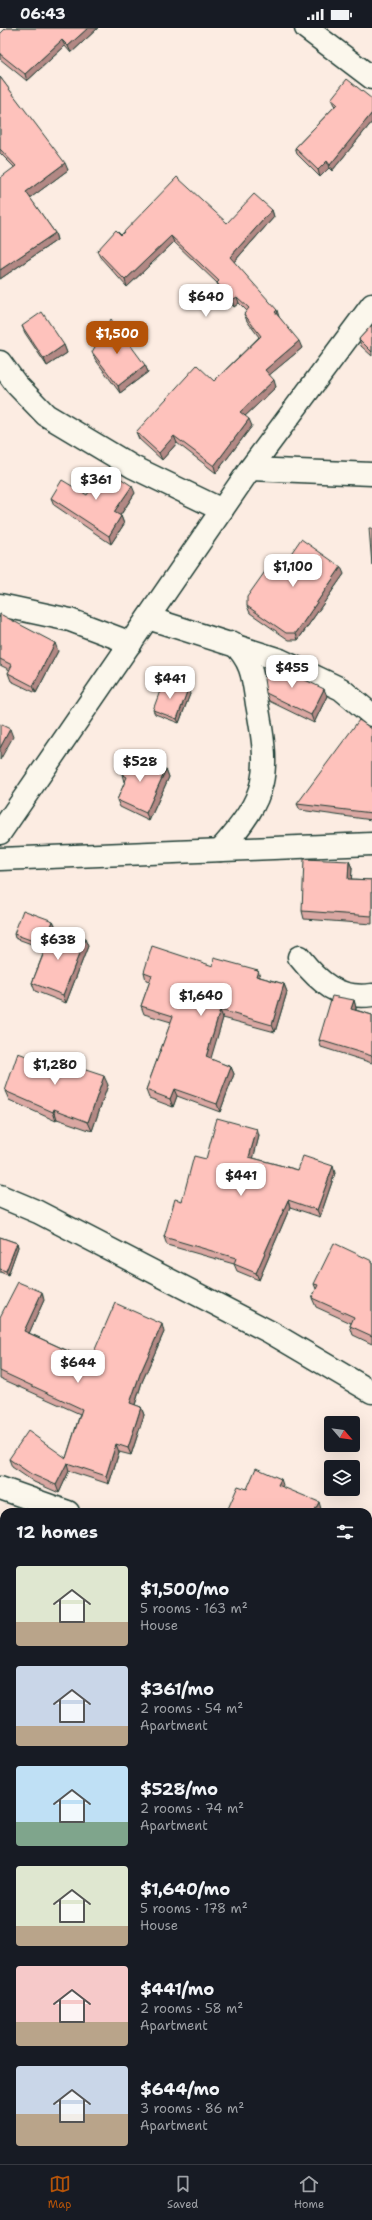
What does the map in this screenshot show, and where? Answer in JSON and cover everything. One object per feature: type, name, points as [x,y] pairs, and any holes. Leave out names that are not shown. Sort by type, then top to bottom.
[{"type":"street","points":[[306,28],[372,78]]},
{"type":"street","points":[[0,833],[250,469],[372,305]]},
{"type":"street","points":[[0,362],[16,384],[46,415],[133,467],[222,510]]},
{"type":"street","points":[[250,469],[372,474]]},
{"type":"street","points":[[0,605],[70,620],[131,643]]},
{"type":"street","points":[[148,618],[280,660],[341,689],[372,715]]},
{"type":"street","points":[[220,850],[241,827],[255,805],[264,777],[265,748],[251,668],[244,654],[233,644]]},
{"type":"street","points":[[0,859],[372,844]]},
{"type":"street","points":[[299,957],[317,979],[336,990],[358,997],[372,995]]},
{"type":"street","points":[[0,1196],[38,1212],[270,1332],[372,1392]]},
{"type":"street","points":[[0,1488],[57,1508]]},
{"type":"building","points":[[6,28],[88,28],[68,46],[62,40],[25,74],[0,54],[0,34]]},
{"type":"building","points":[[0,77],[65,163],[26,192],[55,233],[0,270],[0,178],[16,166],[0,149]]},
{"type":"building","points":[[347,79],[372,99],[372,113],[330,165],[327,161],[318,170],[295,148],[337,104],[331,99]]},
{"type":"building","points":[[177,177],[227,223],[254,194],[272,210],[230,257],[277,310],[275,312],[299,341],[265,370],[274,380],[240,412],[249,419],[214,466],[174,436],[159,453],[136,432],[197,365],[214,381],[261,336],[244,314],[249,308],[237,297],[232,300],[217,283],[219,281],[171,236],[125,280],[97,251],[116,230],[121,235]]},
{"type":"building","points":[[42,312],[64,345],[44,359],[22,326]]},
{"type":"building","points":[[111,319],[145,365],[118,386],[92,352]]},
{"type":"building","points":[[372,325],[372,352],[359,339]]},
{"type":"building","points":[[105,468],[132,486],[114,512],[121,516],[109,536],[51,498],[62,480],[87,495]]},
{"type":"building","points":[[369,528],[372,528],[372,565]]},
{"type":"building","points":[[301,539],[341,567],[296,633],[286,633],[247,606],[247,597],[274,559],[283,565]]},
{"type":"building","points":[[0,614],[55,643],[33,686],[8,673],[12,665],[0,659]]},
{"type":"building","points":[[272,664],[324,689],[311,715],[266,693],[264,679]]},
{"type":"building","points":[[164,680],[188,689],[177,719],[153,710]]},
{"type":"building","points":[[359,720],[372,729],[372,813],[297,804]]},
{"type":"building","points":[[0,724],[10,729],[0,748]]},
{"type":"building","points":[[131,753],[166,769],[146,813],[117,800],[127,777],[122,774]]},
{"type":"building","points":[[304,859],[349,861],[348,879],[372,880],[372,916],[302,911]]},
{"type":"building","points":[[23,910],[53,921],[44,945],[14,934]]},
{"type":"building","points":[[54,927],[85,939],[63,995],[32,983]]},
{"type":"building","points":[[152,946],[213,966],[214,958],[258,970],[256,976],[284,984],[272,1025],[220,1010],[206,1057],[231,1067],[217,1104],[174,1089],[170,1099],[146,1090],[173,1016],[141,1006],[152,975],[144,972]]},
{"type":"building","points":[[332,996],[354,1000],[351,1009],[372,1015],[372,1056],[319,1040]]},
{"type":"building","points":[[18,1053],[35,1059],[37,1054],[104,1076],[88,1122],[54,1109],[53,1112],[5,1091]]},
{"type":"building","points":[[217,1118],[257,1129],[249,1157],[298,1170],[303,1156],[333,1166],[317,1210],[288,1200],[256,1273],[234,1264],[236,1258],[164,1237],[175,1199],[182,1201],[194,1156],[206,1159]]},
{"type":"building","points":[[0,1237],[17,1243],[6,1271],[0,1269]]},
{"type":"building","points":[[334,1243],[372,1261],[372,1336],[350,1326],[354,1317],[312,1298],[318,1285],[314,1284]]},
{"type":"building","points":[[18,1282],[42,1292],[24,1331],[90,1361],[115,1303],[162,1324],[140,1374],[130,1403],[141,1407],[128,1448],[116,1444],[106,1476],[67,1463],[56,1485],[31,1474],[9,1459],[28,1431],[66,1458],[82,1409],[0,1371],[0,1317]]},
{"type":"building","points":[[256,1468],[281,1479],[278,1485],[319,1502],[316,1508],[228,1508],[238,1486],[247,1489]]}]
